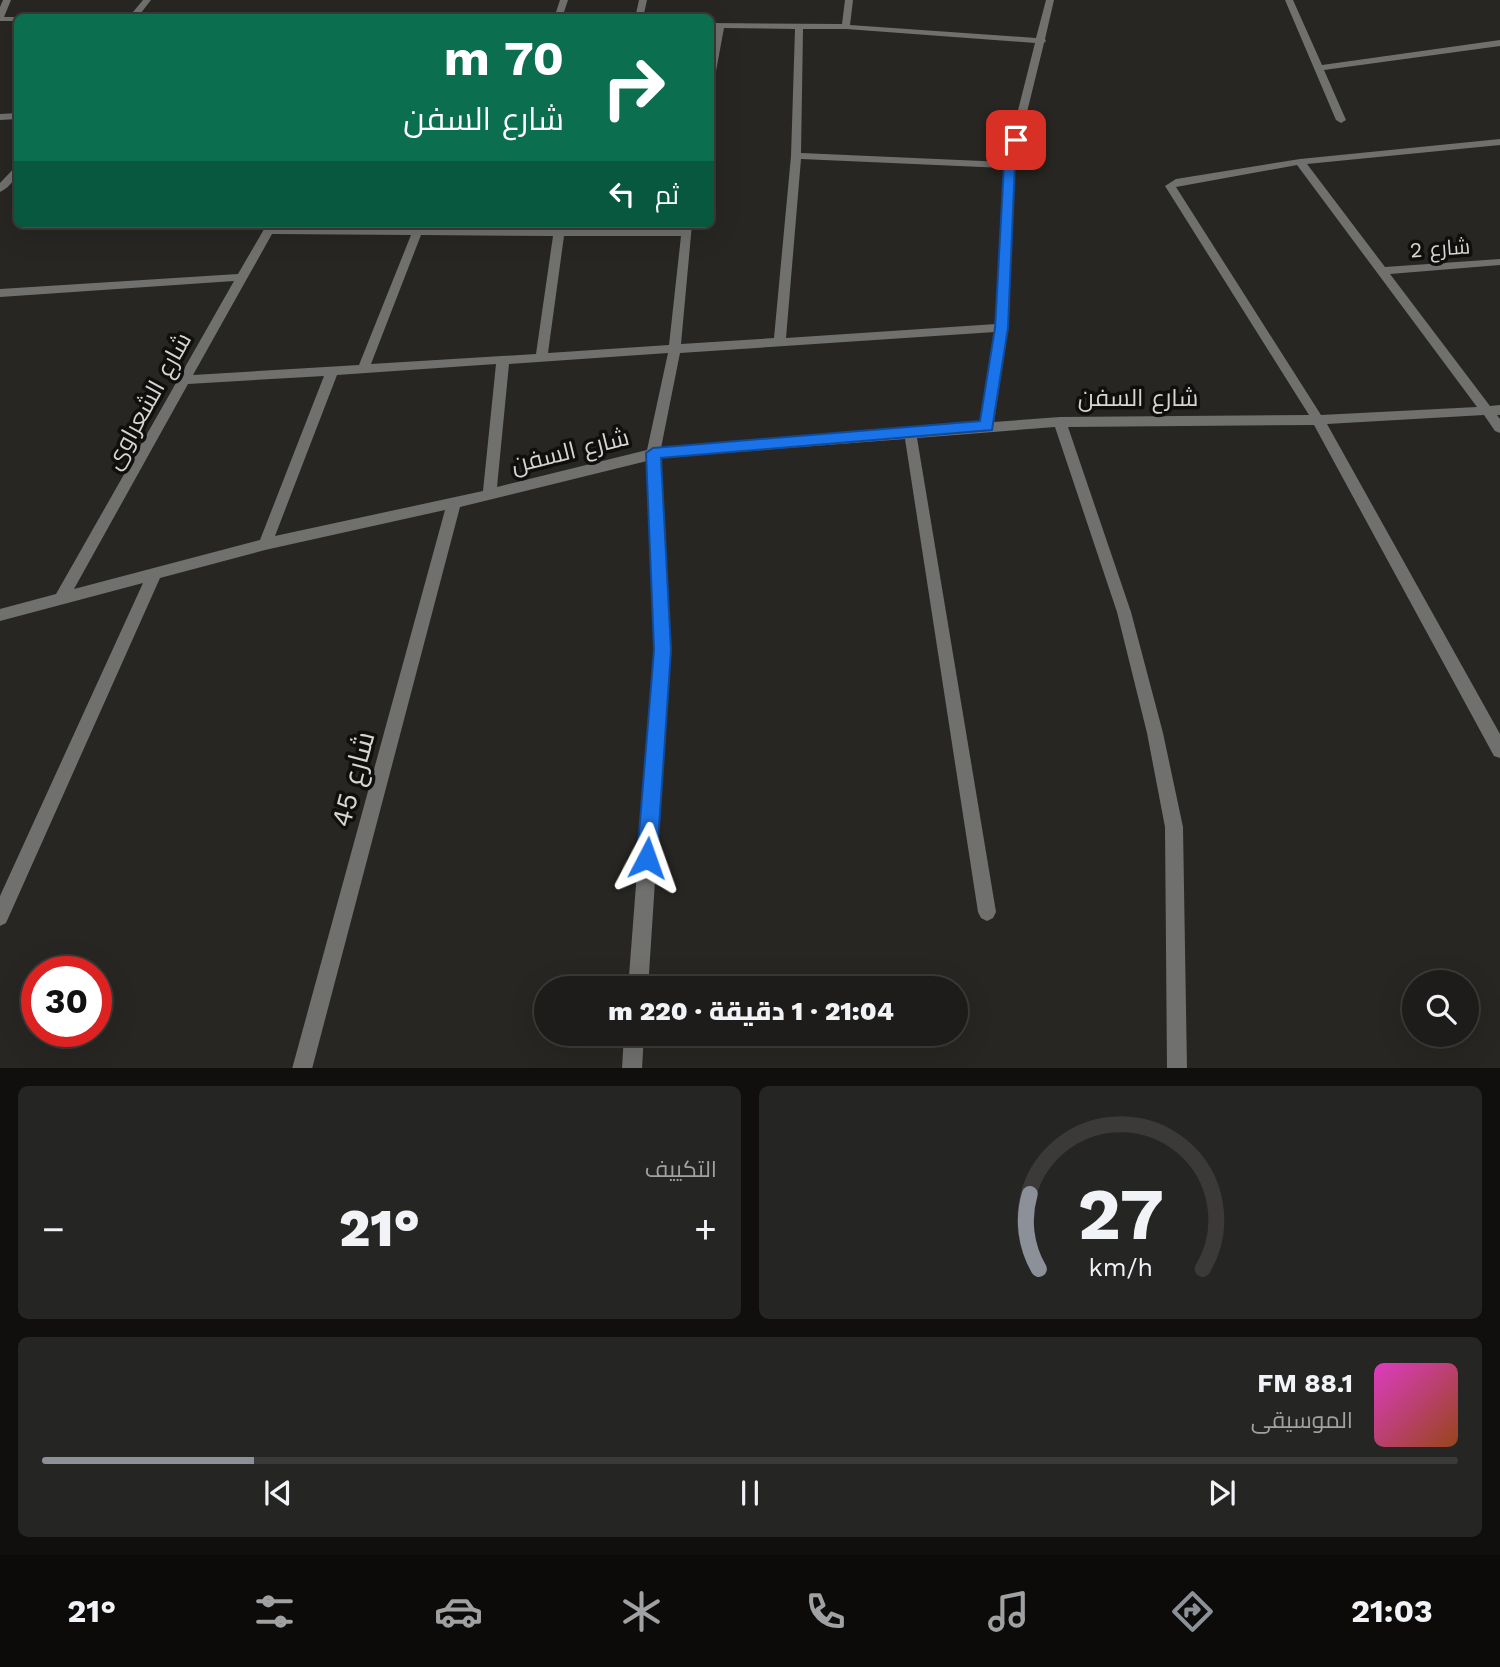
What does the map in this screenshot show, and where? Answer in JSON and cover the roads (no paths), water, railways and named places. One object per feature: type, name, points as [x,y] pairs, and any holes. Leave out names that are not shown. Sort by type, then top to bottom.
[{"type":"street","points":[[0,18],[7,0]]},
{"type":"street","points":[[135,14],[147,0]]},
{"type":"street","points":[[846,27],[849,0]]},
{"type":"street","points":[[987,426],[1002,328],[1009,165],[1050,0]]},
{"type":"street","points":[[1289,0],[1341,120]]},
{"type":"street","points":[[715,25],[846,27],[1042,40]]},
{"type":"street","points":[[780,342],[796,156],[799,27]]},
{"type":"street","points":[[1319,68],[1500,43]]},
{"type":"street","points":[[1500,142],[1300,162],[1176,182],[1170,186],[1318,420],[1500,750]]},
{"type":"street","points":[[796,156],[1009,165]]},
{"type":"street","points":[[1300,162],[1494,411],[1500,428]]},
{"type":"street","points":[[0,189],[14,172]]},
{"type":"street","points":[[270,228],[417,232],[458,228],[559,232],[686,228],[675,349],[653,453],[662,650],[639,976]]},
{"type":"street","name":"شارع الشعراوى","points":[[61,599],[187,380],[270,228]]},
{"type":"street","points":[[363,369],[417,232]]},
{"type":"street","points":[[541,358],[559,232]]},
{"type":"street","name":"شارع 2","points":[[1383,271],[1500,262]]},
{"type":"street","points":[[0,293],[242,277]]},
{"type":"street","points":[[187,380],[1002,328]]},
{"type":"street","points":[[489,495],[503,360]]},
{"type":"street","points":[[265,544],[332,370]]},
{"type":"street","name":"شارع السفن","points":[[0,615],[265,544],[489,495],[653,453],[1060,422],[1318,420],[1494,411]]},
{"type":"street","points":[[1060,422],[1124,612],[1155,733],[1174,827],[1177,1068]]},
{"type":"street","points":[[910,432],[987,912]]},
{"type":"street","name":"شارع 45","points":[[302,1068],[454,503]]},
{"type":"street","points":[[0,917],[155,573]]},
{"type":"street","points":[[632,1068],[633,1046]]}]
